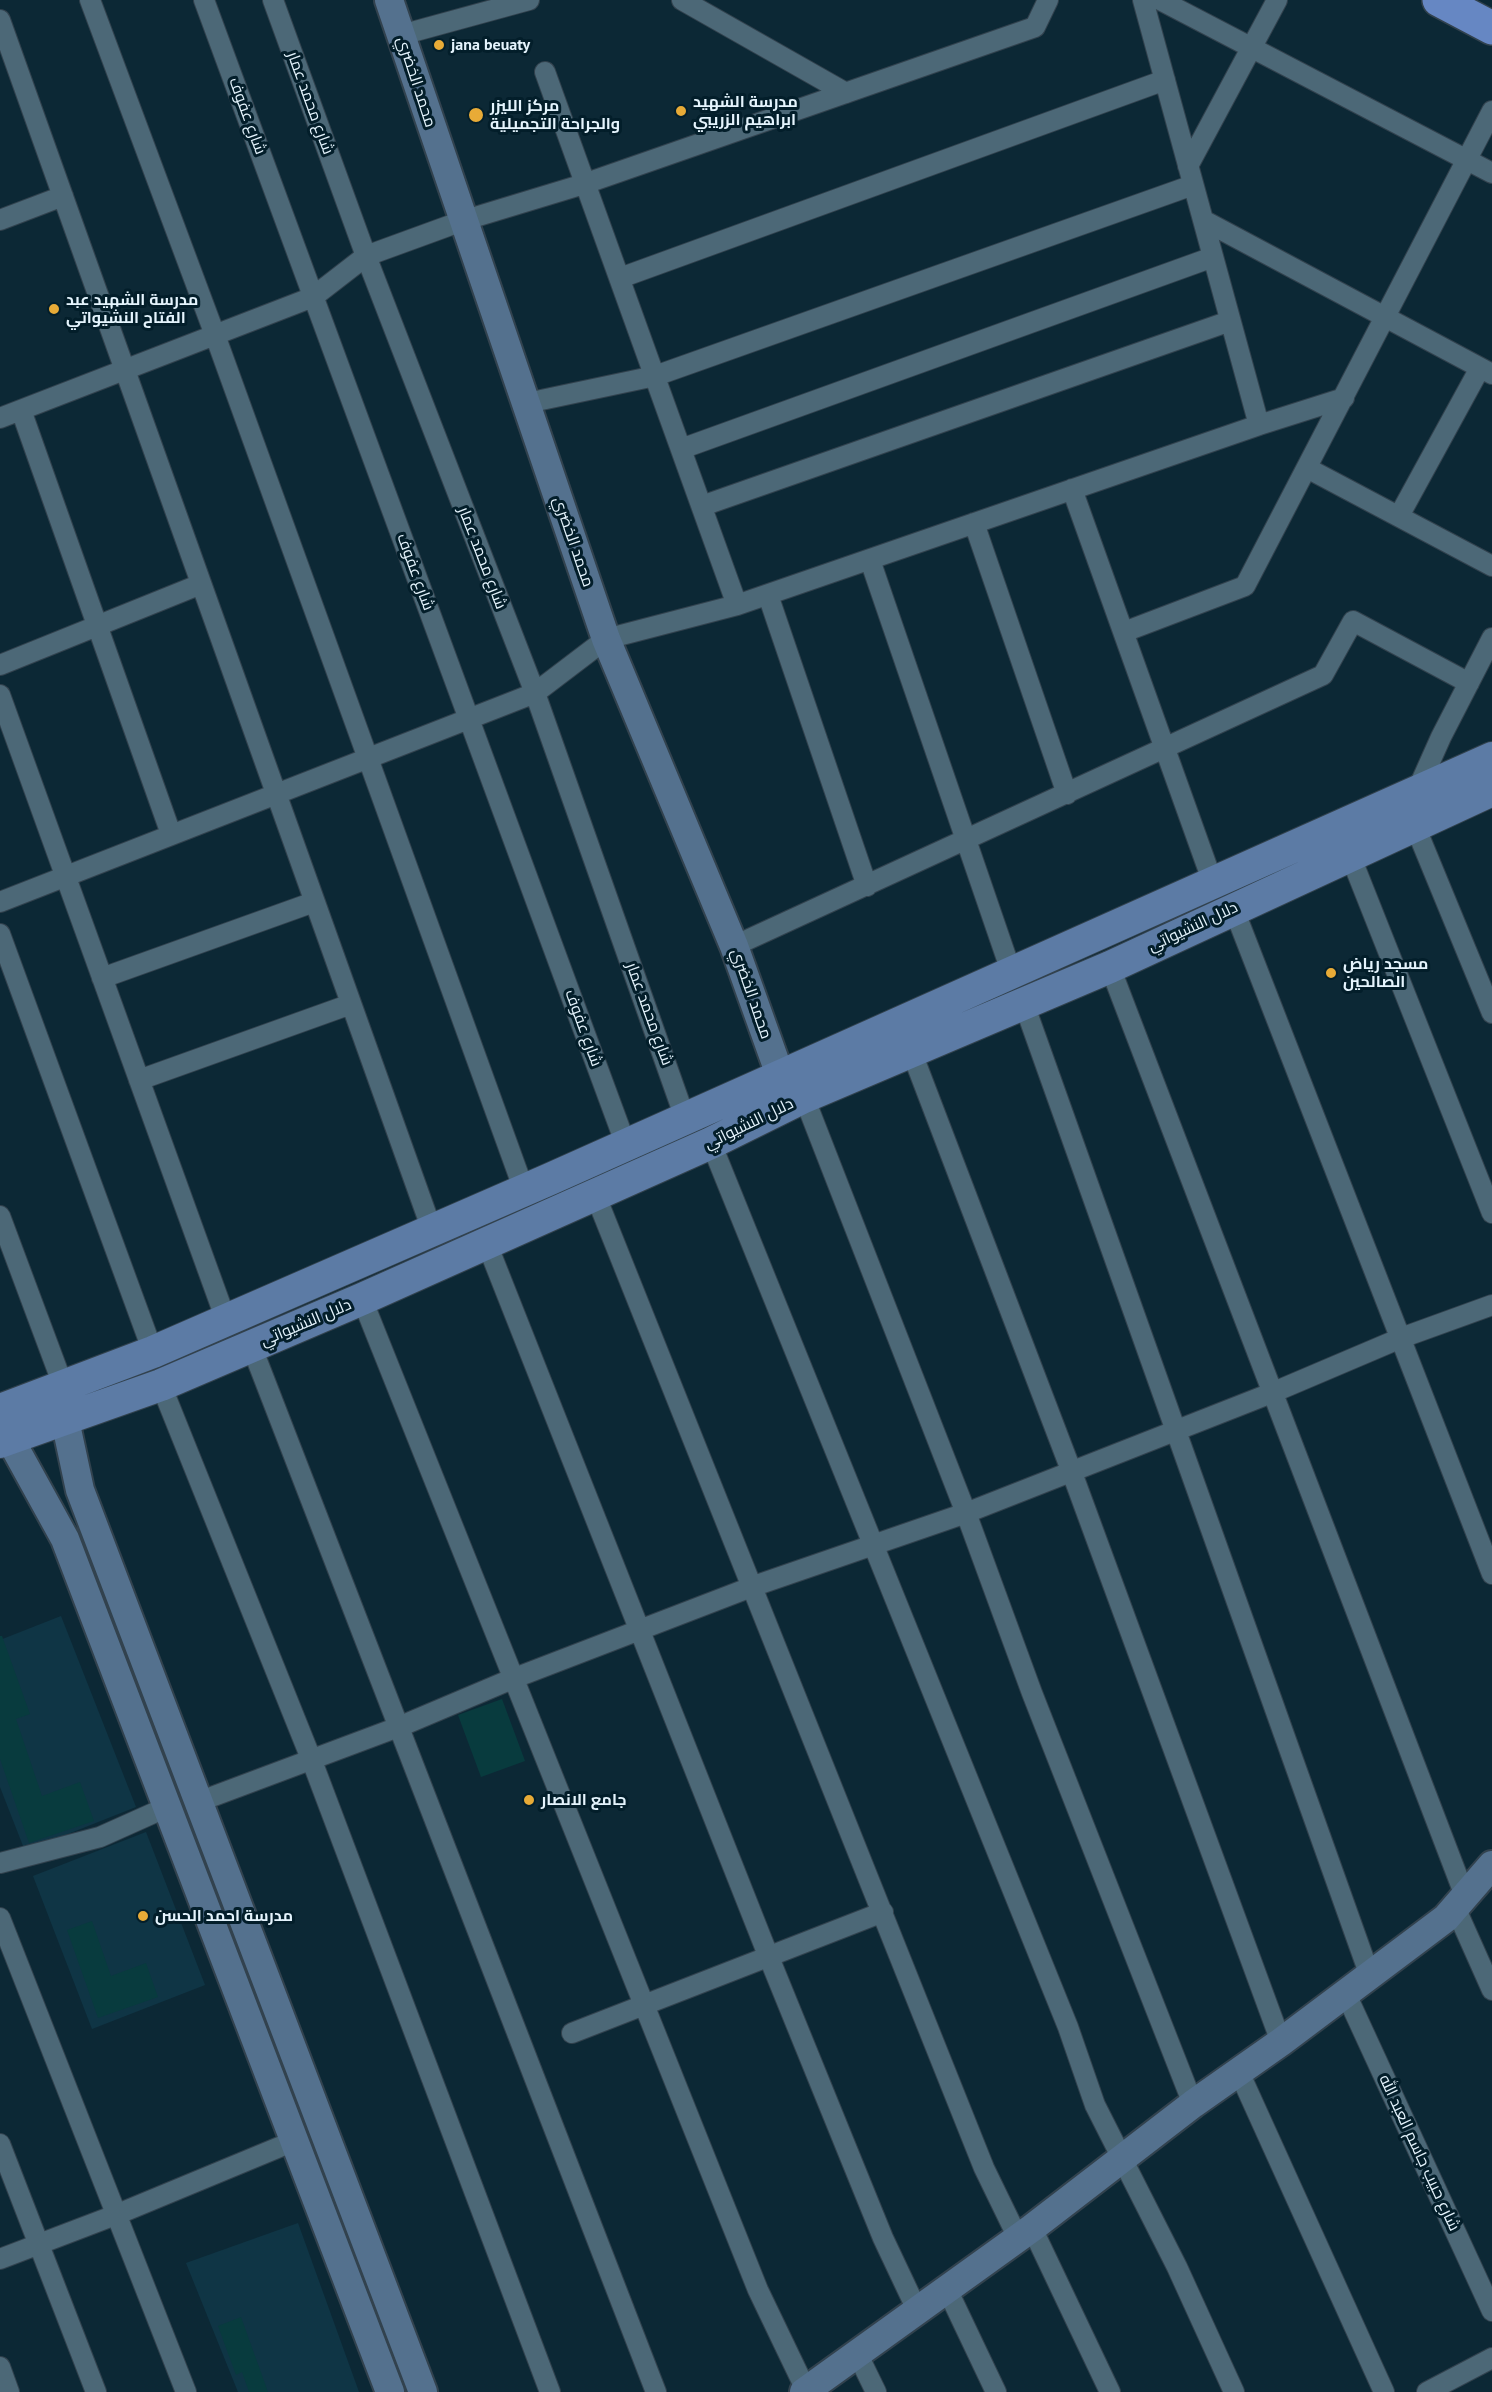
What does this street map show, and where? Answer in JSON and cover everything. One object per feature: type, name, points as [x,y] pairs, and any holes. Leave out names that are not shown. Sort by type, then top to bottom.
[{"type":"highway","points":[[1438,0],[1492,28]]},
{"type":"main road","name":"دلال النشيواتي","points":[[2,1428],[65,1420],[161,1386],[487,1244],[711,1143],[792,1092],[1012,974],[1492,758]]},
{"type":"main road","name":"دلال النشيواتي","points":[[2,1428],[54,1388],[153,1352],[685,1118],[792,1092],[912,1053],[1110,967],[1233,907],[1492,790]]},
{"type":"street","points":[[90,0],[215,335],[524,1190]]},
{"type":"street","name":"شارع عفوف","points":[[204,0],[626,1145]]},
{"type":"street","name":"شارع محمد عمار","points":[[273,0],[366,256],[535,693],[685,1118]]},
{"type":"street","name":"محمد الخضري","points":[[389,0],[462,221],[527,403],[606,639],[734,946],[792,1092]]},
{"type":"street","points":[[400,35],[529,0]]},
{"type":"street","points":[[682,0],[846,93]]},
{"type":"street","points":[[0,418],[313,297],[366,256],[462,221],[584,184],[1035,27],[1048,0]]},
{"type":"street","points":[[1143,0],[1259,425]]},
{"type":"street","points":[[1160,0],[1492,173]]},
{"type":"street","points":[[1188,166],[1277,0]]},
{"type":"street","points":[[0,20],[432,1230]]},
{"type":"street","points":[[545,72],[737,605]]},
{"type":"street","points":[[620,278],[1165,80]]},
{"type":"street","points":[[1124,632],[1245,586],[1386,319],[1492,111]]},
{"type":"street","points":[[527,403],[655,376],[1193,185]]},
{"type":"street","points":[[0,220],[63,196]]},
{"type":"street","points":[[1203,220],[1486,371],[1398,516]]},
{"type":"street","points":[[681,449],[1213,257]]},
{"type":"street","points":[[702,506],[1230,321]]},
{"type":"street","points":[[0,902],[535,693],[606,639],[768,595],[1259,425],[1344,398]]},
{"type":"street","points":[[21,410],[171,834]]},
{"type":"street","points":[[1307,468],[1492,566]]},
{"type":"street","points":[[1072,489],[1213,883]]},
{"type":"street","points":[[974,523],[1067,794]]},
{"type":"street","points":[[870,560],[1012,974]]},
{"type":"street","points":[[0,664],[201,584]]},
{"type":"street","points":[[768,595],[867,886]]},
{"type":"street","points":[[734,946],[1323,675],[1353,621],[1469,683]]},
{"type":"street","points":[[1416,792],[1492,638]]},
{"type":"street","points":[[0,695],[226,1320]]},
{"type":"street","points":[[1415,826],[1492,1013]]},
{"type":"street","points":[[1350,855],[1492,1213]]},
{"type":"street","points":[[102,978],[314,902]]},
{"type":"street","points":[[1233,907],[1492,1574]]},
{"type":"street","points":[[0,934],[153,1352]]},
{"type":"street","points":[[1110,967],[1274,1392],[1492,1990]]},
{"type":"street","points":[[139,1080],[351,1004]]},
{"type":"street","points":[[1024,1004],[1370,1976]]},
{"type":"street","points":[[912,1053],[1071,1470],[1281,2043]]},
{"type":"street","points":[[792,1092],[966,1513],[1032,1693],[1193,2104]]},
{"type":"street","points":[[711,1143],[1068,2027],[1095,2105],[1177,2267],[1234,2392]]},
{"type":"street","points":[[595,1194],[754,1586],[984,2168],[1025,2233],[1110,2392]]},
{"type":"street","points":[[0,1216],[65,1420],[80,1490],[423,2392]]},
{"type":"street","points":[[487,1244],[768,1955],[883,2238],[917,2310]]},
{"type":"street","points":[[362,1299],[758,2290],[805,2391],[1025,2233],[1193,2104],[1281,2043],[1446,1918],[1492,1865]]},
{"type":"street","points":[[198,1802],[312,1761],[512,1679],[754,1586],[966,1513],[1274,1392],[1401,1338],[1492,1305]]},
{"type":"street","points":[[251,1345],[401,1726],[656,2392]]},
{"type":"street","points":[[161,1386],[312,1761],[550,2392]]},
{"type":"street","points":[[2,1428],[65,1539],[390,2392]]},
{"type":"street","points":[[0,1863],[100,1837],[167,1807]]},
{"type":"street","points":[[572,2033],[883,1912]]},
{"type":"street","points":[[0,1918],[186,2392]]},
{"type":"street","name":"شارع حبيب جاسم العبد الله","points":[[1346,1994],[1492,2311]]},
{"type":"street","points":[[1239,2072],[1384,2392]]},
{"type":"street","points":[[0,2259],[118,2214],[294,2141]]},
{"type":"street","points":[[0,2144],[96,2392]]},
{"type":"street","points":[[946,2289],[996,2392]]},
{"type":"street","points":[[858,2353],[876,2392]]},
{"type":"street","points":[[1427,2392],[1492,2358]]},
{"type":"street","points":[[0,2367],[9,2392]]},
{"type":"shaded area","points":[[61,1616],[136,1807],[25,1851],[0,1787],[0,1640]]},
{"type":"shaded area","points":[[146,1832],[205,1985],[92,2029],[33,1876]]},
{"type":"shaded area","points":[[298,2223],[359,2392],[238,2392],[186,2263]]},
{"type":"building","points":[[0,1636],[2,1636],[30,1714],[16,1719],[42,1796],[80,1782],[94,1821],[29,1843],[0,1759]]},
{"type":"building","points":[[502,1699],[525,1761],[481,1777],[458,1715]]},
{"type":"building","points":[[92,1921],[111,1976],[146,1963],[158,1997],[98,2018],[67,1930]]},
{"type":"building","points":[[241,2317],[268,2392],[249,2392],[242,2372],[236,2375],[218,2326]]},
{"type":"place","name":"jana beuaty","points":[[439,45]]},
{"type":"place","name":"مدرسة الشهيد ابراهيم الزريبي","points":[[681,111]]},
{"type":"place","name":"مركز الليزر والجراحة التجميلية","points":[[476,115]]},
{"type":"place","name":"مدرسة الشهيد عبد الفتاح النشيواتي","points":[[54,309]]},
{"type":"place","name":"مسجد رياض الصالحين","points":[[1331,973]]},
{"type":"place","name":"جامع الانصار","points":[[529,1800]]},
{"type":"place","name":"مدرسة احمد الحسن","points":[[143,1916]]}]
